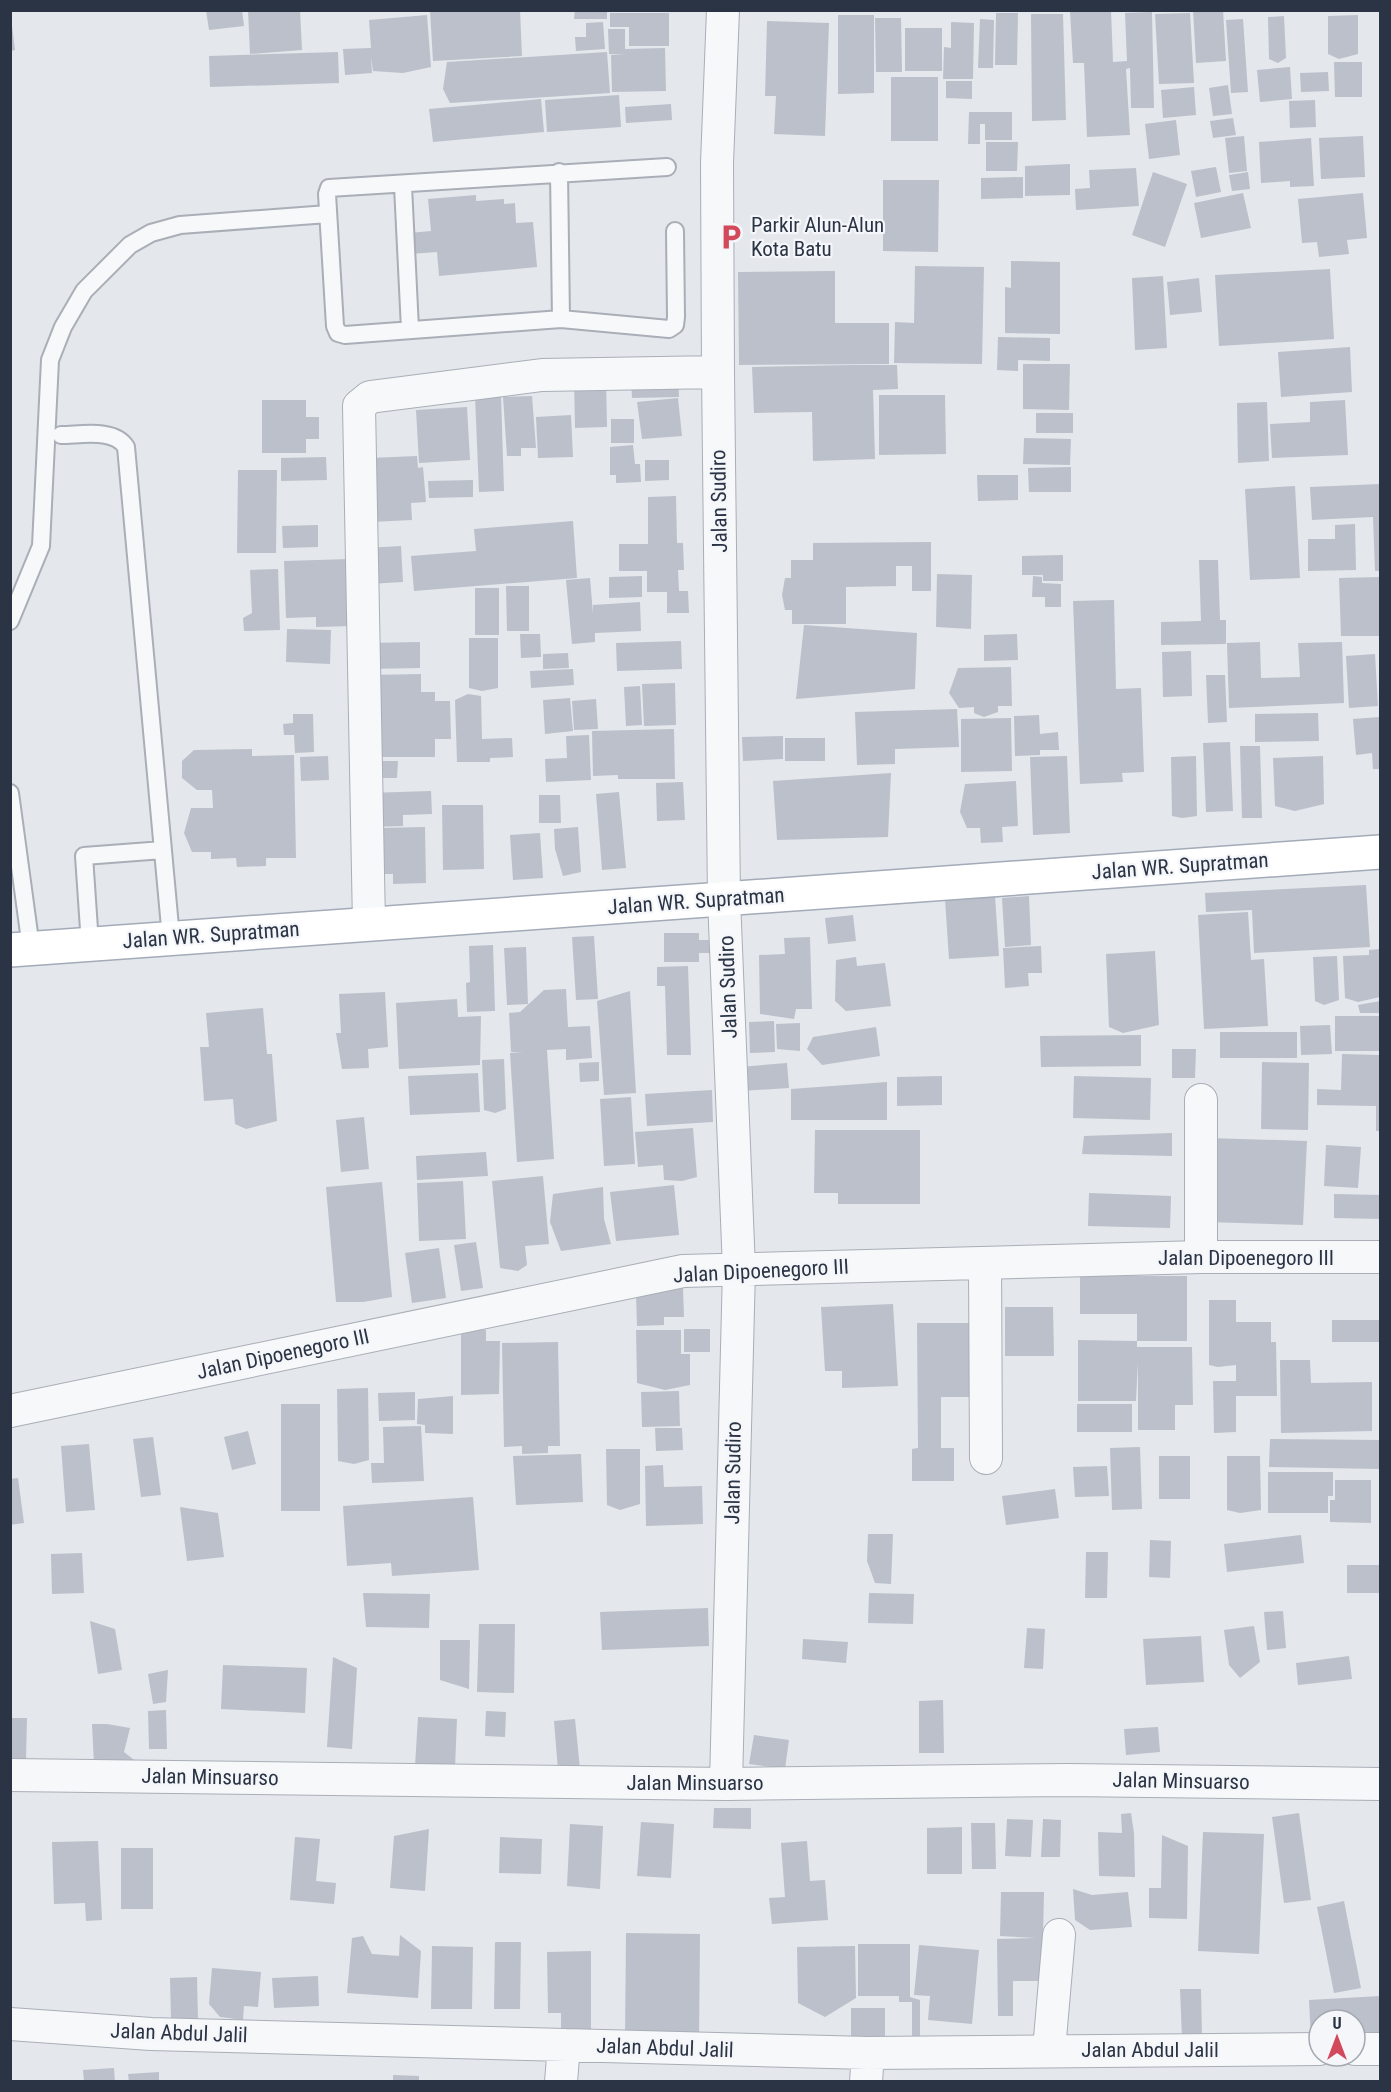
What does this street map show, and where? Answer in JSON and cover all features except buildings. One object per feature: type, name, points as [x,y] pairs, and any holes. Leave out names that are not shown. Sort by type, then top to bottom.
[{"type":"main road","name":"Jalan WR. Supratman","points":[[21,949],[1380,852]]},
{"type":"street","name":"Jalan Sudiro","points":[[723,10],[717,163],[724,899],[739,1269],[726,1784]]},
{"type":"street","points":[[369,924],[358,415],[363,400],[370,397],[542,375],[718,372]]},
{"type":"street","points":[[1201,1101],[1201,1257]]},
{"type":"street","name":"Jalan Dipoenegoro III","points":[[10,1411],[683,1271],[1201,1257],[1380,1257]]},
{"type":"street","points":[[985,1263],[986,1458]]},
{"type":"street","name":"Jalan Minsuarso","points":[[10,1774],[726,1784],[1068,1780],[1380,1784]]},
{"type":"street","points":[[1049,2050],[1059,1935]]},
{"type":"street","name":"Jalan Abdul Jalil","points":[[10,2024],[151,2034],[564,2045],[867,2067],[1049,2050],[1307,2049]]},
{"type":"street","points":[[561,2082],[564,2045]]},
{"type":"lane","points":[[667,167],[559,172],[403,186],[329,188],[327,194],[335,326],[338,333],[345,335],[561,319],[669,329],[675,325],[675,231]]},
{"type":"lane","points":[[559,172],[561,319]]},
{"type":"lane","points":[[403,186],[410,329]]},
{"type":"lane","points":[[10,621],[41,546],[50,360],[63,327],[84,291],[130,245],[151,233],[180,225],[328,214]]},
{"type":"lane","points":[[61,435],[113,435],[121,439],[126,447],[171,938]]},
{"type":"lane","points":[[10,793],[21,949]]},
{"type":"lane","points":[[90,944],[84,856],[163,850]]},
{"type":"place","name":"Parkir Alun-Alun Kota Batu","points":[[731,237]]}]
